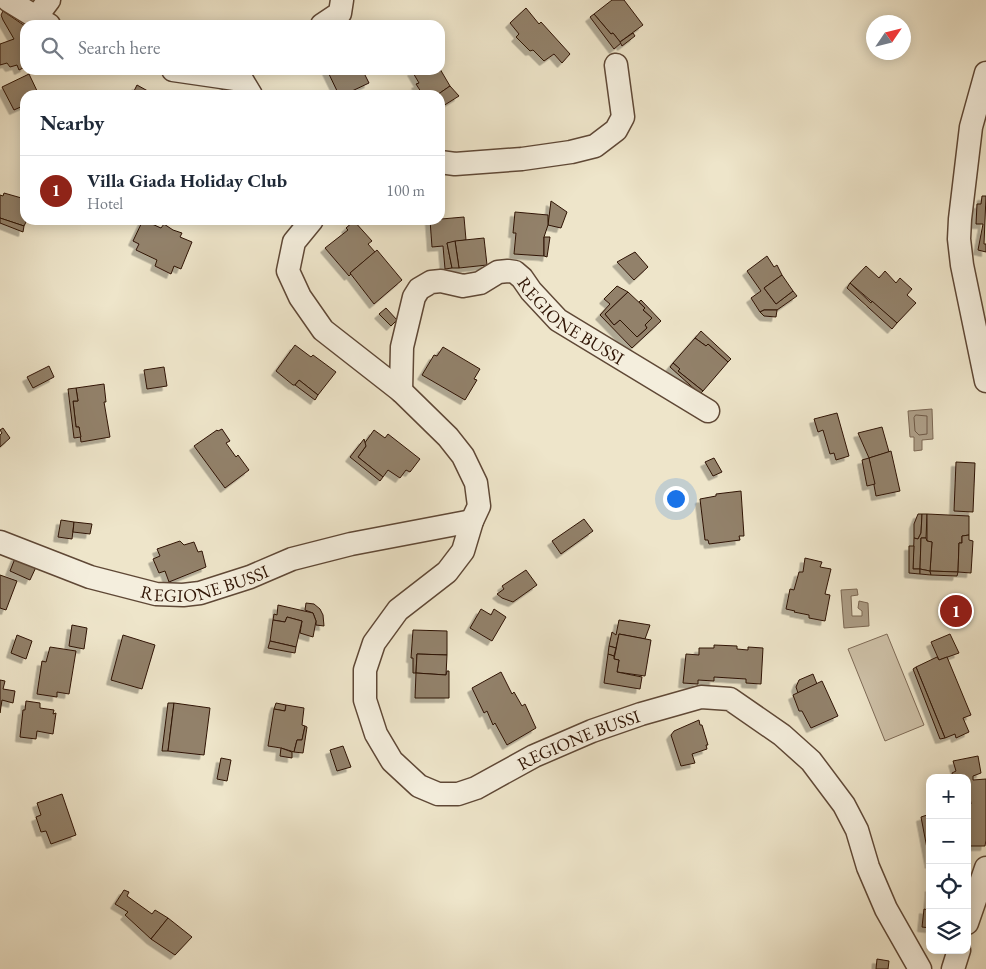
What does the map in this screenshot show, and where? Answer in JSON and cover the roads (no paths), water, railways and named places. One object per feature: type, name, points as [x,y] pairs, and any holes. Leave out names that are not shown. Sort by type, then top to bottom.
[{"type":"street","points":[[8,0],[45,14]]},
{"type":"street","points":[[330,20],[340,13],[342,0]]},
{"type":"street","points":[[445,163],[455,164],[522,159],[571,152],[595,146],[616,130],[623,117],[616,65]]},
{"type":"street","points":[[986,73],[971,128],[959,239],[962,265],[986,381]]},
{"type":"street","points":[[205,75],[250,82]]},
{"type":"street","name":"REGIONE BUSSI","points":[[308,225],[294,242],[288,271],[300,297],[323,330],[401,392],[448,438],[463,456],[476,483],[479,506],[463,550],[447,572],[398,610],[374,643],[365,670],[365,700],[376,734],[392,761],[419,786],[438,794],[458,794],[476,788],[534,756],[592,731],[700,697],[730,699],[782,735],[811,761],[844,805],[857,830],[868,867],[886,909],[920,969]]},
{"type":"street","name":"REGIONE BUSSI","points":[[401,392],[402,347],[414,297],[419,289],[431,282],[441,280],[463,286],[480,283],[498,272],[508,271],[516,272],[558,320],[708,411]]},
{"type":"street","name":"REGIONE BUSSI","points":[[0,542],[82,574],[114,584],[156,594],[184,595],[250,578],[292,559],[351,544],[472,521]]},
{"type":"street","points":[[971,911],[986,868]]},
{"type":"street","points":[[953,969],[958,954]]},
{"type":"water","points":[[932,409],[933,439],[922,440],[922,450],[914,451],[914,437],[910,437],[908,411]]},
{"type":"water","points":[[857,589],[858,595],[851,596],[852,616],[862,616],[862,611],[858,608],[859,601],[868,603],[869,626],[844,628],[841,590]]},
{"type":"place","name":"Villa Giada Holiday Club","points":[[956,611]]}]
